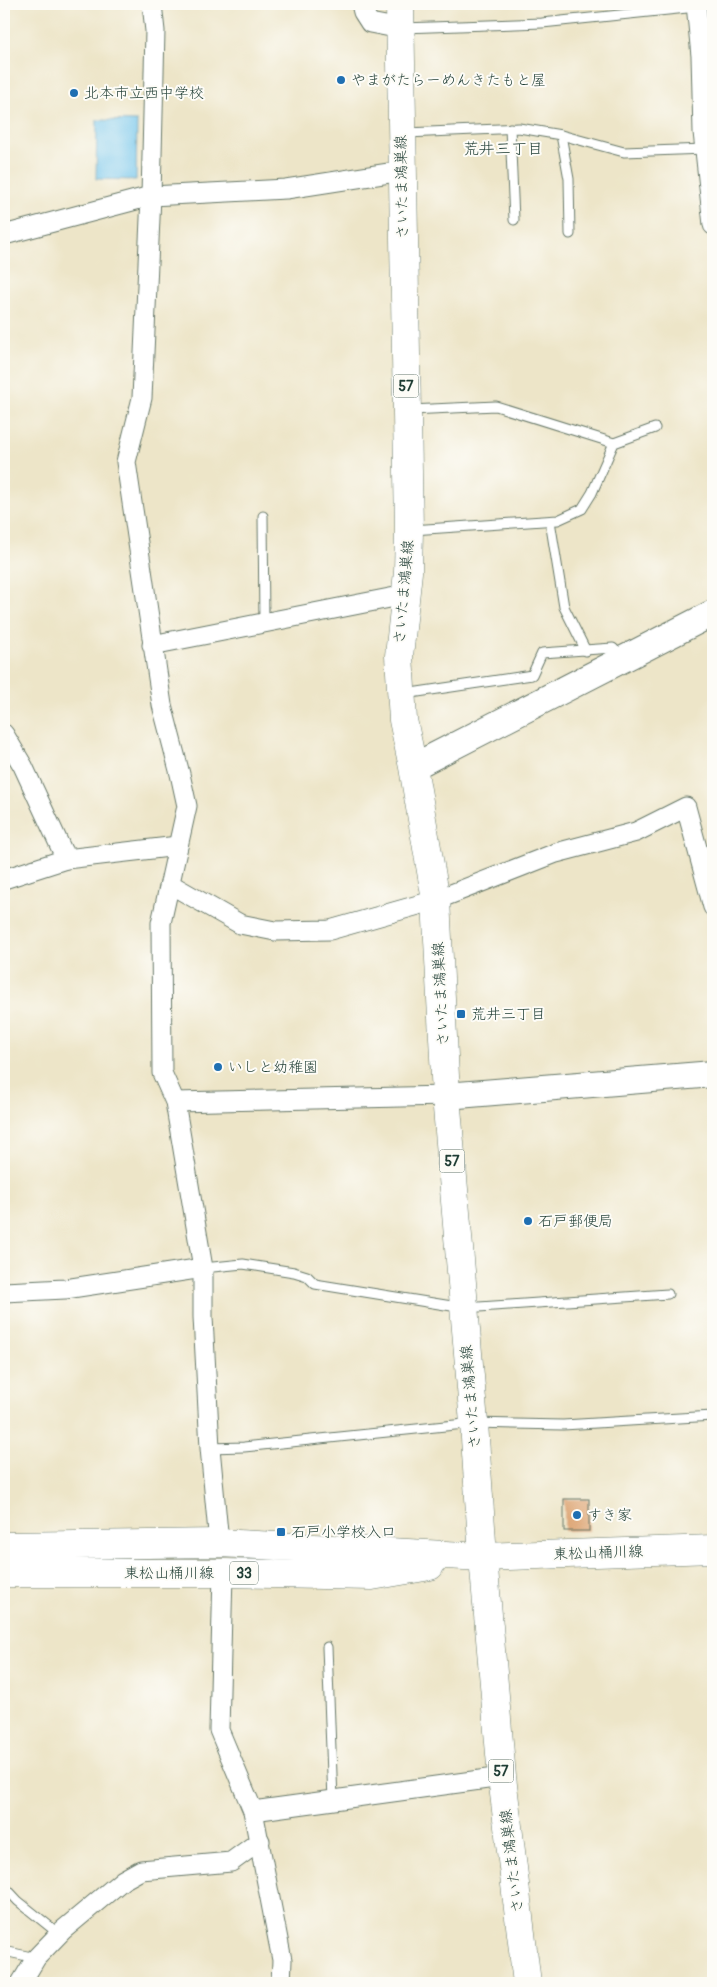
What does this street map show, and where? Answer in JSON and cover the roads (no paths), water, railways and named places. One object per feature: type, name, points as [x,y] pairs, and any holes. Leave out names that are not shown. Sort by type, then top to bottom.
[{"type":"main road","name":"さいたま鴻巣線","points":[[400,16],[409,530],[399,656],[403,720],[413,766],[436,900],[446,1096],[474,1423],[483,1557],[502,1777],[527,1983]]},
{"type":"main road","name":"東松山桶川線","points":[[4,1546],[219,1544],[483,1557],[713,1549]]},
{"type":"main road","name":"東松山桶川線","points":[[4,1573],[224,1573],[372,1576],[483,1557]]},
{"type":"street","points":[[152,4],[155,31],[151,196],[142,398],[126,462],[162,705],[187,806],[161,923],[162,1073],[175,1102],[203,1268],[203,1317],[210,1448],[219,1544]]},
{"type":"street","points":[[361,4],[363,12],[370,22],[400,16]]},
{"type":"street","points":[[696,6],[708,103],[708,154],[713,225]]},
{"type":"street","points":[[4,235],[151,196],[286,189],[402,171]]},
{"type":"street","points":[[152,645],[405,595]]},
{"type":"street","points":[[413,766],[713,613]]},
{"type":"street","points":[[4,734],[23,766],[66,859]]},
{"type":"street","points":[[170,884],[240,924],[275,931],[330,930],[436,900],[556,853],[636,832],[686,806],[713,907]]},
{"type":"street","points":[[4,879],[66,859],[178,846]]},
{"type":"street","points":[[175,1102],[446,1096],[713,1074]]},
{"type":"street","points":[[4,1292],[64,1289],[203,1268]]},
{"type":"street","points":[[224,1573],[219,1730],[253,1812],[282,1960],[281,1983]]},
{"type":"street","points":[[253,1812],[502,1777]]},
{"type":"street","points":[[21,1983],[36,1958],[59,1934],[123,1880],[141,1870],[231,1862],[260,1841]]},
{"type":"lane","points":[[400,16],[542,23],[696,6]]},
{"type":"lane","points":[[510,128],[514,220]]},
{"type":"lane","points":[[401,133],[519,128],[561,135],[624,152],[708,154]]},
{"type":"lane","points":[[561,135],[569,179],[570,234]]},
{"type":"lane","points":[[407,410],[496,406],[614,442],[655,428]]},
{"type":"lane","points":[[409,530],[558,520],[582,509],[592,493],[614,442]]},
{"type":"lane","points":[[264,516],[264,623]]},
{"type":"lane","points":[[550,521],[564,607],[586,650]]},
{"type":"lane","points":[[411,693],[532,675],[542,654],[614,648],[623,659]]},
{"type":"lane","points":[[203,1268],[243,1264],[294,1272],[307,1276],[315,1284],[464,1308],[668,1294]]},
{"type":"lane","points":[[210,1448],[474,1423],[563,1425],[713,1416]]},
{"type":"lane","points":[[327,1646],[333,1800]]},
{"type":"lane","points":[[4,1886],[18,1901],[59,1934]]},
{"type":"lane","points":[[4,1951],[36,1958]]},
{"type":"water","points":[[97,120],[137,121],[136,180],[96,179]]},
{"type":"place","name":"やまがたらーめんきたもと屋","points":[[341,80]]},
{"type":"place","name":"北本市立西中学校","points":[[74,93]]},
{"type":"place","name":"荒井三丁目","points":[[461,1014]]},
{"type":"place","name":"いしと幼稚園","points":[[218,1067]]},
{"type":"place","name":"石戸郵便局","points":[[528,1221]]},
{"type":"place","name":"すき家","points":[[577,1515]]},
{"type":"place","name":"石戸小学校入口","points":[[281,1532]]},
{"type":"district","name":"荒井三丁目","points":[[503,149]]}]
